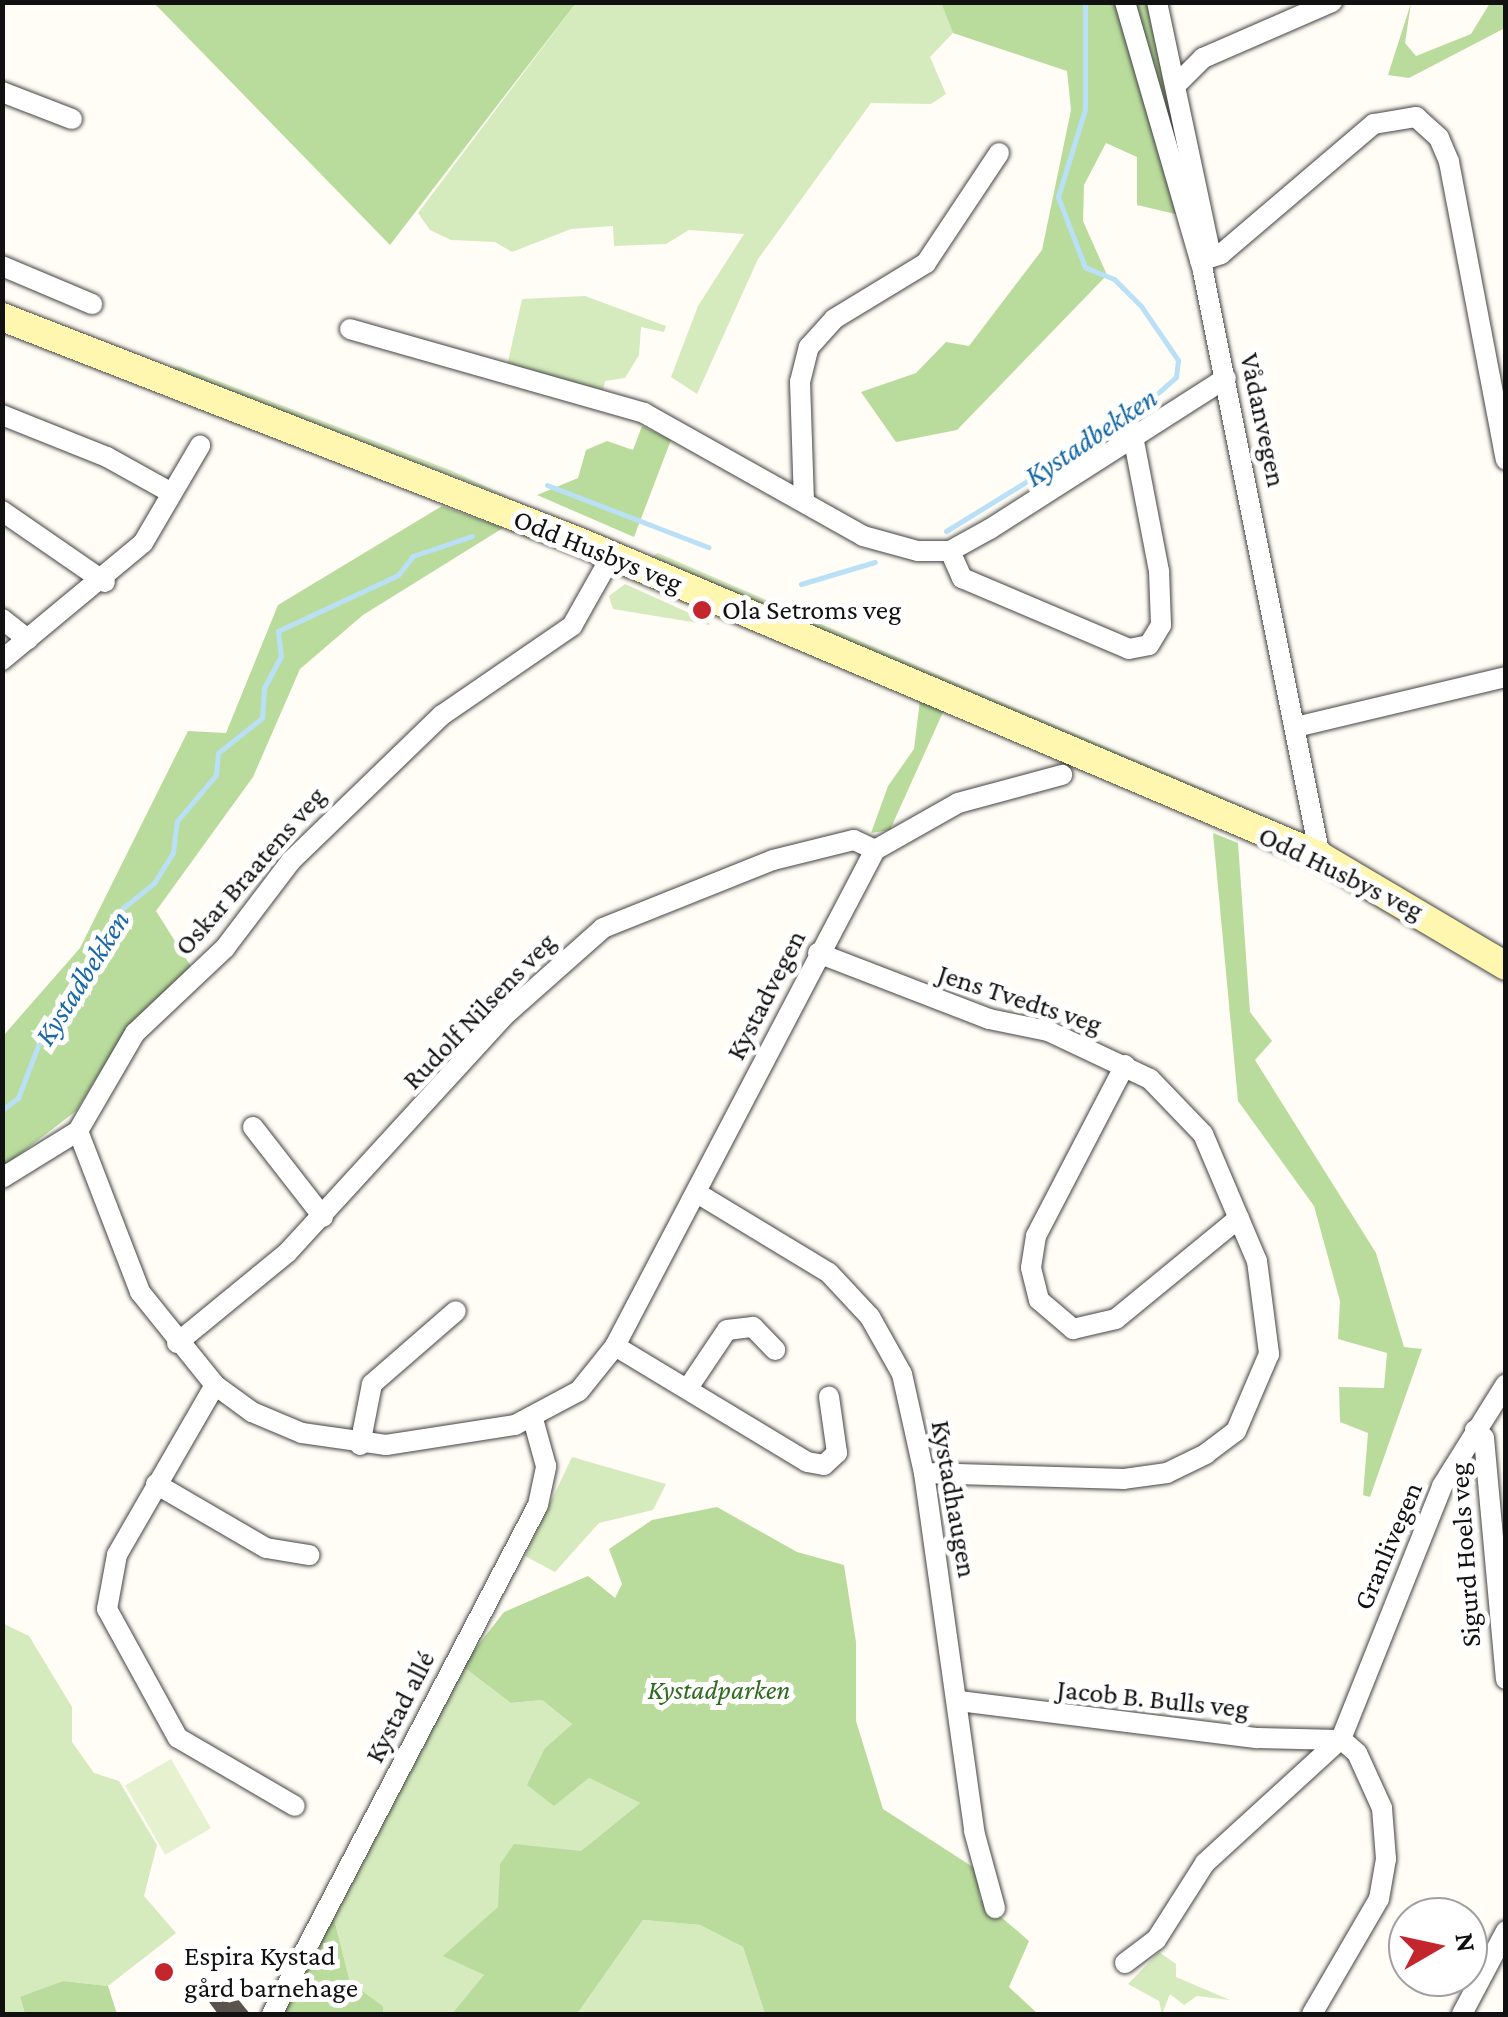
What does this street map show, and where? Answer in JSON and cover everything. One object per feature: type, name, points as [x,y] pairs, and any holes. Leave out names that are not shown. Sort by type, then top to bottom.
[{"type":"street","name":"Vådanvegen","points":[[1125,2],[1206,260]]},
{"type":"street","name":"Vådanvegen","points":[[1157,2],[1177,84],[1226,378],[1320,856]]},
{"type":"street","points":[[1177,84],[1203,58],[1332,2]]},
{"type":"street","points":[[2,92],[72,120]]},
{"type":"street","points":[[1206,260],[1374,124],[1416,117],[1439,138],[1449,162],[1506,460]]},
{"type":"street","points":[[804,502],[800,382],[808,347],[834,319],[926,263],[999,152]]},
{"type":"street","points":[[2,266],[92,304]]},
{"type":"street","name":"Odd Husbys veg","points":[[2,318],[612,556],[1320,856],[1506,966]]},
{"type":"street","points":[[350,329],[644,413],[863,536],[950,551],[1134,441],[1226,378]]},
{"type":"street","points":[[2,415],[170,492]]},
{"type":"street","points":[[950,551],[962,578],[1129,649],[1148,644],[1161,625],[1159,571],[1134,441]]},
{"type":"street","points":[[2,660],[105,582],[143,543],[200,446]]},
{"type":"street","points":[[2,511],[105,582]]},
{"type":"street","name":"Oskar Braatens veg","points":[[78,1131],[135,1033],[225,948],[290,860],[442,715],[572,626],[612,556]]},
{"type":"street","points":[[2,619],[28,639]]},
{"type":"street","points":[[1296,727],[1506,677]]},
{"type":"street","points":[[875,850],[958,803],[1062,775]]},
{"type":"street","name":"Rudolf Nilsens veg","points":[[178,1342],[323,1217],[504,1016],[603,928],[773,860],[854,840],[875,850]]},
{"type":"street","name":"Kystadvegen","points":[[533,1419],[580,1391],[615,1346],[875,850]]},
{"type":"street","name":"Jens Tvedts veg","points":[[818,953],[973,1014],[1048,1031],[1124,1066],[1190,1117],[1258,1261],[1269,1354],[1236,1432],[1167,1473],[1124,1479],[924,1473]]},
{"type":"street","points":[[1124,1066],[1036,1236],[1031,1268],[1039,1300],[1073,1329],[1116,1319],[1239,1218]]},
{"type":"street","points":[[253,1127],[323,1217]]},
{"type":"street","points":[[2,1178],[78,1131],[126,1267],[178,1342],[215,1386],[302,1433],[360,1445],[453,1438],[533,1419]]},
{"type":"street","name":"Kystadhaugen","points":[[697,1193],[829,1273],[870,1317],[902,1374],[924,1473],[960,1701],[974,1831],[994,1908]]},
{"type":"street","points":[[360,1445],[372,1384],[456,1311]]},
{"type":"street","points":[[690,1385],[727,1330],[754,1327],[775,1350]]},
{"type":"street","points":[[615,1346],[690,1385],[807,1462],[824,1465],[839,1439],[829,1397]]},
{"type":"street","name":"Granlivegen","points":[[1125,1963],[1156,1940],[1204,1863],[1342,1740],[1395,1589],[1475,1430],[1506,1384]]},
{"type":"street","points":[[215,1386],[109,1572],[110,1619],[178,1738],[295,1806]]},
{"type":"street","name":"Kystad allé","points":[[272,2014],[538,1505],[546,1466],[533,1419]]},
{"type":"street","name":"Sigurd Hoels veg","points":[[1475,1430],[1484,1438],[1506,1679]]},
{"type":"street","points":[[156,1484],[266,1548],[309,1555]]},
{"type":"street","name":"Jacob B. Bulls veg","points":[[960,1701],[1258,1738],[1342,1740]]},
{"type":"street","points":[[1312,2014],[1378,1899],[1386,1859],[1382,1808],[1357,1753],[1342,1740]]},
{"type":"street","points":[[1462,2014],[1506,1930]]},
{"type":"green space","points":[[154,3],[576,3],[390,245]]},
{"type":"green space","points":[[576,3],[941,3],[953,33],[930,57],[946,94],[931,104],[871,103],[758,259],[697,394],[671,377],[698,306],[744,234],[689,230],[666,244],[614,246],[613,226],[571,229],[512,252],[495,242],[451,240],[430,230],[418,213]]},
{"type":"green space","points":[[941,3],[1152,3],[1201,220],[1137,205],[1137,157],[1106,143],[1084,185],[1083,221],[1107,275],[957,430],[896,442],[861,392],[916,373],[946,342],[969,346],[1042,250],[1071,110],[1067,71],[953,33]]},
{"type":"green space","points":[[1411,3],[1405,43],[1416,56],[1471,34],[1490,3],[1505,3],[1505,28],[1409,78],[1388,75]]},
{"type":"green space","points":[[585,296],[666,326],[664,332],[641,327],[639,355],[625,378],[605,381],[603,390],[507,366],[522,299]]},
{"type":"green space","points":[[179,366],[450,470],[513,499],[169,368]]},
{"type":"green space","points":[[642,426],[671,440],[634,537],[537,495],[578,478],[586,450],[607,441],[633,450]]},
{"type":"green space","points":[[442,506],[503,528],[363,615],[300,669],[253,777],[156,911],[192,968],[127,1028],[76,1111],[3,1167],[3,1036],[80,948],[188,731],[226,733],[278,605]]},
{"type":"green space","points":[[658,553],[1288,825],[693,579],[652,557]]},
{"type":"green space","points":[[625,584],[710,625],[613,609],[609,596]]},
{"type":"green space","points":[[920,700],[944,710],[890,830],[871,833],[888,786],[914,749]]},
{"type":"green space","points":[[1213,833],[1238,843],[1250,1012],[1272,1041],[1255,1060],[1376,1253],[1404,1347],[1422,1349],[1370,1497],[1363,1495],[1368,1433],[1340,1422],[1339,1387],[1384,1388],[1387,1353],[1338,1339],[1340,1301],[1314,1206],[1238,1101]]},
{"type":"green space","points":[[572,1457],[666,1484],[653,1510],[599,1523],[555,1572],[525,1556]]},
{"type":"green space","name":"Kystadparken","points":[[717,1507],[797,1552],[844,1565],[856,1642],[856,1721],[883,1809],[976,1869],[980,1899],[1029,1941],[1009,1987],[1038,2014],[765,2014],[743,1947],[700,1925],[643,1920],[577,2014],[452,2014],[484,1975],[443,1956],[498,1907],[500,1864],[514,1844],[581,1851],[640,1803],[589,1778],[554,1806],[527,1785],[545,1748],[572,1724],[542,1700],[511,1703],[462,1666],[504,1612],[588,1576],[615,1598],[622,1584],[609,1549],[652,1520]]},
{"type":"green space","points":[[2,1623],[29,1636],[72,1707],[72,1742],[94,1773],[119,1781],[157,1845],[144,1896],[176,1933],[108,1986],[63,1981],[20,1998],[25,2014],[3,2014]]},
{"type":"green space","points":[[462,1666],[511,1703],[542,1700],[572,1724],[545,1748],[554,1805],[589,1778],[640,1803],[581,1851],[500,1864],[499,1907],[444,1956],[484,1975],[468,2002],[452,2014],[383,2014],[383,2006],[350,1982],[333,1915]]},
{"type":"green space","points":[[171,1759],[211,1828],[165,1855],[125,1786]]},
{"type":"green space","points":[[333,1915],[350,1982],[383,2006],[383,2014],[280,2014]]},
{"type":"green space","points":[[643,1920],[700,1925],[743,1947],[765,2014],[577,2014]]},
{"type":"green space","points":[[1159,1952],[1176,1964],[1176,1977],[1230,2000],[1197,1996],[1184,2005],[1170,1994],[1162,2014],[1159,2001],[1128,1984]]},
{"type":"green space","points":[[63,1981],[108,1986],[117,2014],[25,2014],[20,1997]]},
{"type":"building","points":[[228,1987],[250,2014],[218,2014],[209,2002]]},
{"type":"waterway","name":"Kystadbekken","points":[[946,531],[1131,417],[1176,377],[1178,360],[1141,306],[1114,279],[1085,267],[1058,197],[1085,109],[1085,2]]},
{"type":"waterway","name":"Kystadbekken","points":[[547,485],[708,547]]},
{"type":"waterway","name":"Kystadbekken","points":[[2,1110],[18,1098],[42,1035],[92,969],[123,908],[154,883],[173,852],[177,821],[216,775],[218,753],[262,718],[264,688],[281,656],[278,631],[398,575],[413,556],[472,536]]},
{"type":"waterway","name":"Kystadbekken","points":[[801,584],[875,562]]},
{"type":"place","name":"Ola Setroms veg","points":[[702,610]]},
{"type":"place","name":"Espira Kystad gård barnehage","points":[[164,1972]]}]
